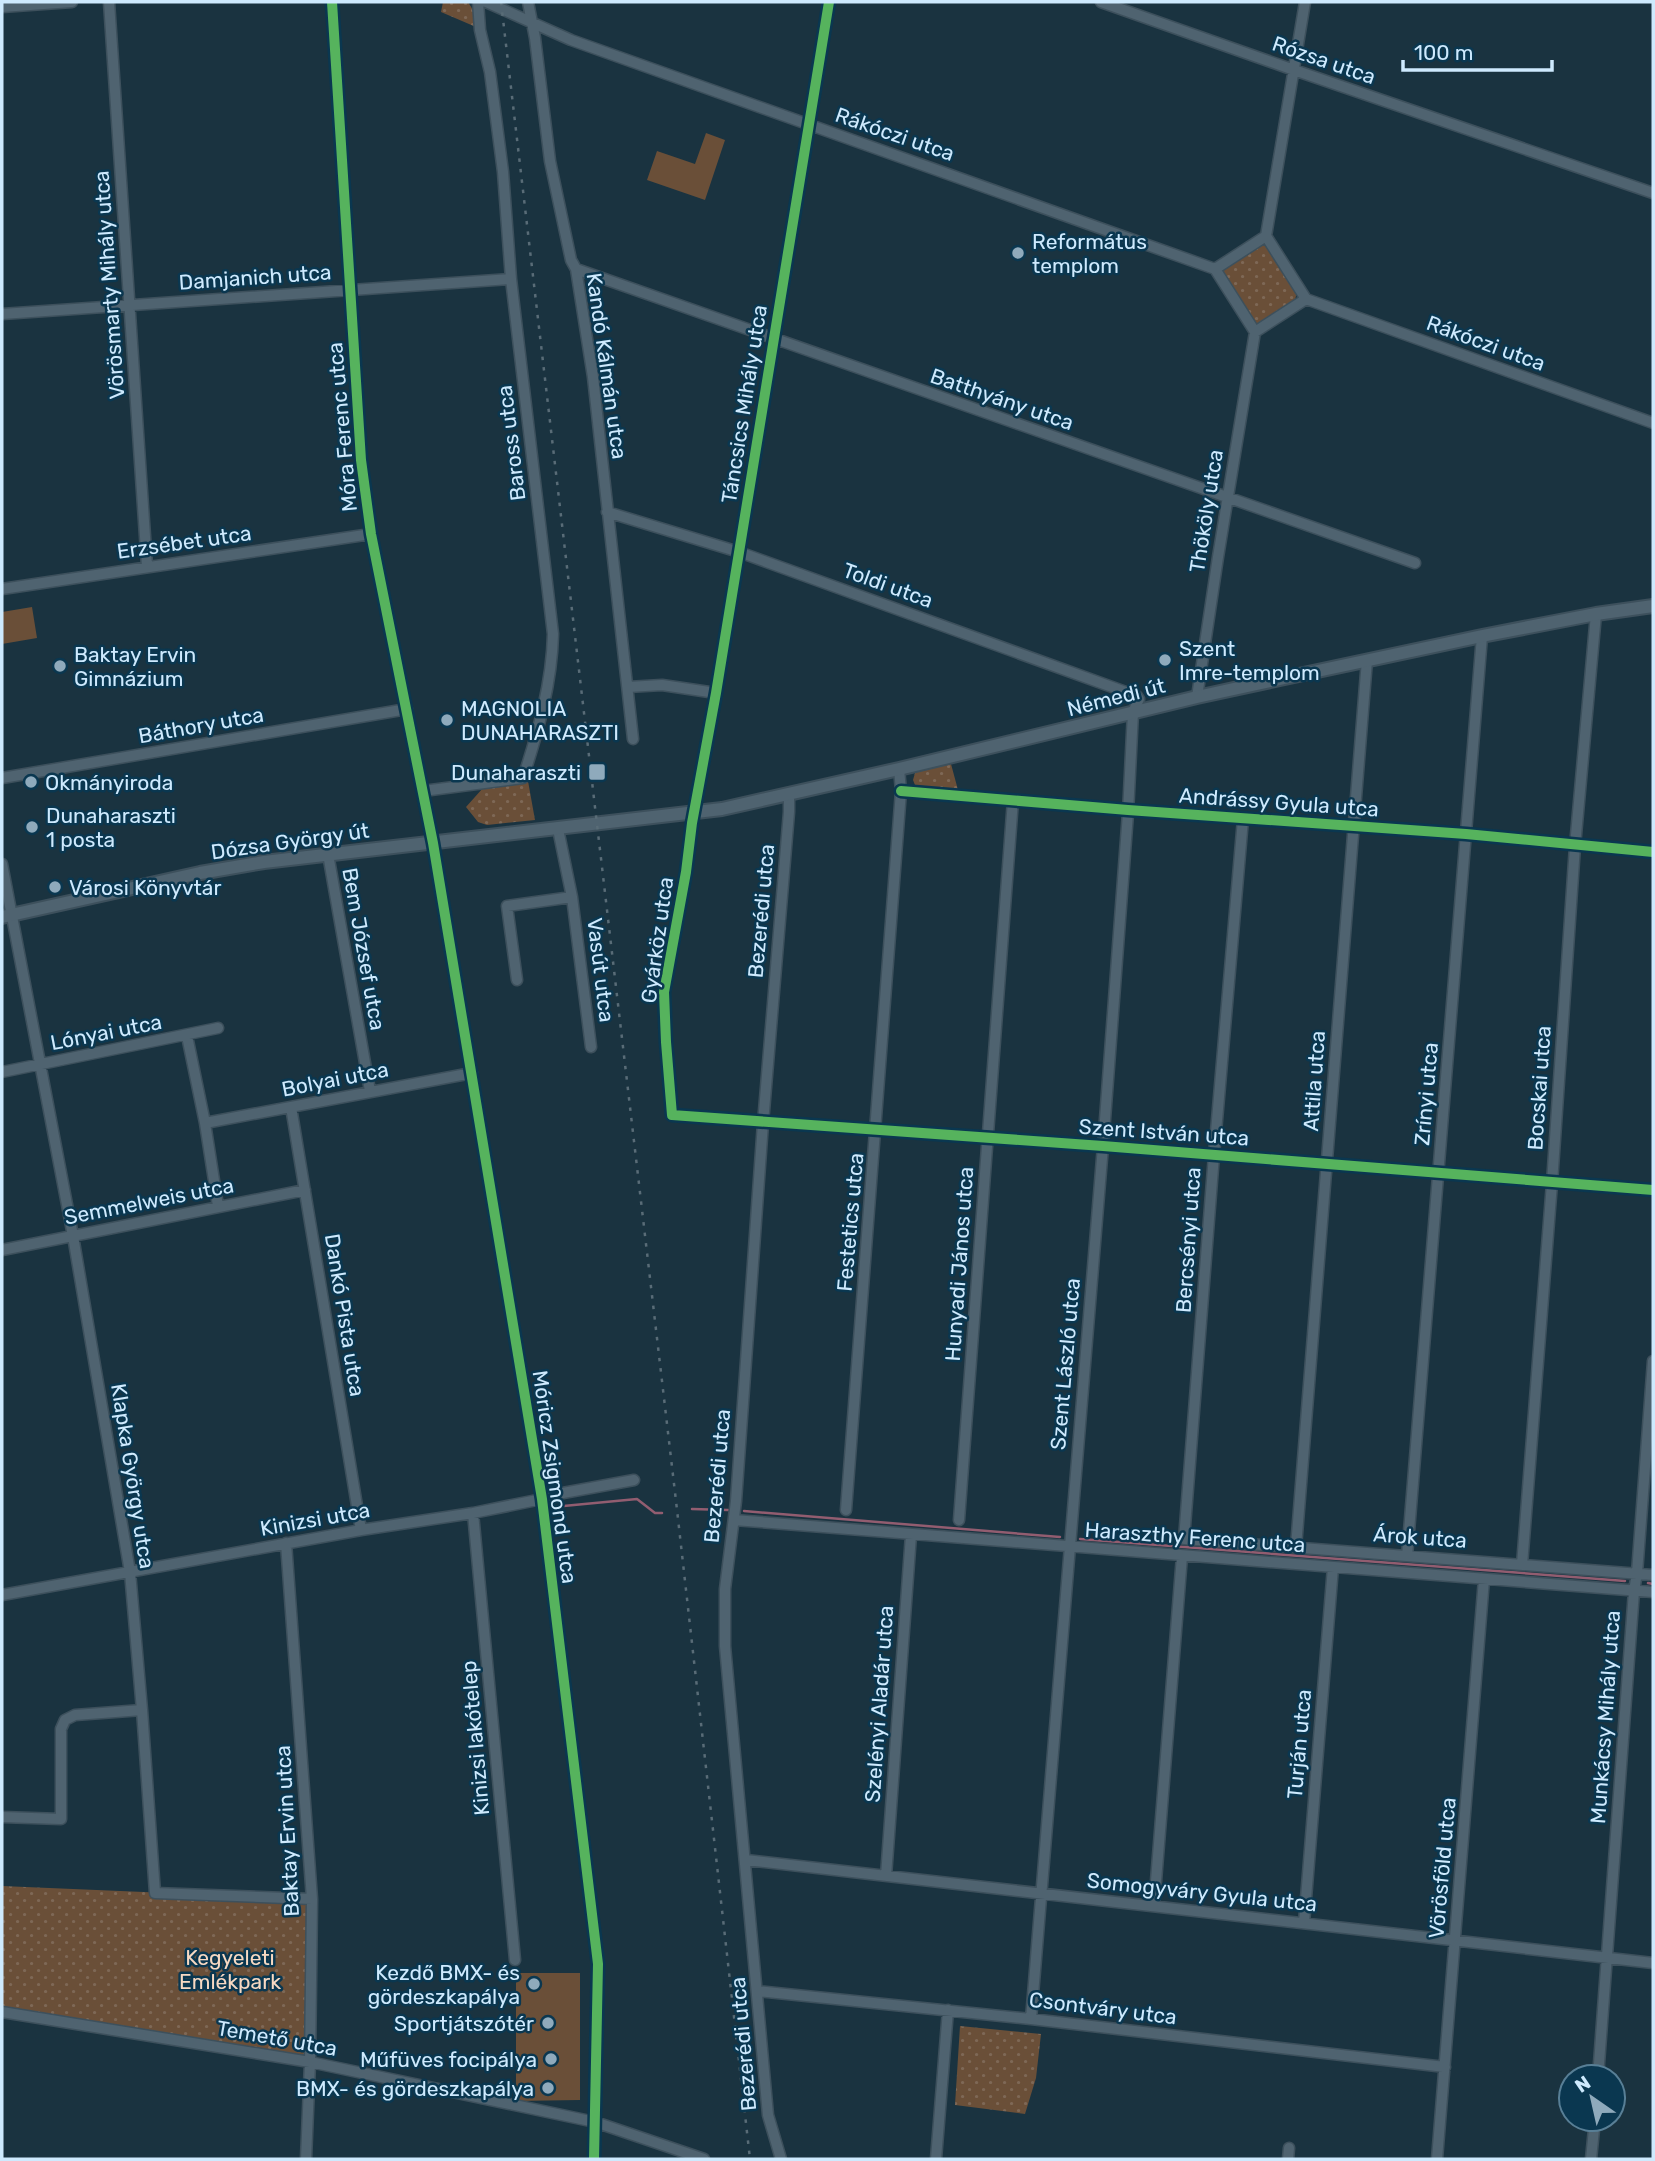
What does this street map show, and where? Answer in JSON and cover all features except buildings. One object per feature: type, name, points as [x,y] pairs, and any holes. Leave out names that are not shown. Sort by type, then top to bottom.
[{"type":"main road","name":"Némedi út","points":[[588,825],[695,813],[789,794],[1197,697],[1367,660],[1596,614],[1653,606]]},
{"type":"main road","name":"Dózsa György út","points":[[6,916],[200,873],[328,854],[588,825]]},
{"type":"street","points":[[2,7],[72,2]]},
{"type":"street","name":"Vörösmarty Mihály utca","points":[[109,2],[147,566]]},
{"type":"street","name":"Móra Ferenc utca","points":[[332,2],[361,460],[372,534],[433,843]]},
{"type":"street","name":"Baross utca","points":[[424,791],[523,778],[553,663],[553,634],[511,279],[503,172],[478,2]]},
{"type":"street","name":"Rákóczi utca","points":[[486,2],[571,40],[1214,269]]},
{"type":"street","name":"Kandó Kálmán utca","points":[[528,2],[550,161],[571,260],[576,269],[593,377],[633,739]]},
{"type":"street","name":"Táncsics Mihály utca","points":[[695,813],[829,2]]},
{"type":"street","name":"Rózsa utca","points":[[1101,2],[1653,193]]},
{"type":"street","points":[[1266,236],[1214,269],[1255,332],[1306,299],[1266,236],[1305,2]]},
{"type":"street","name":"Batthyány utca","points":[[576,269],[1415,563]]},
{"type":"street","name":"Damjanich utca","points":[[2,314],[511,279]]},
{"type":"street","name":"Rákóczi utca","points":[[1306,299],[1653,423]]},
{"type":"street","name":"Thököly utca","points":[[1197,697],[1255,332]]},
{"type":"street","name":"Toldi utca","points":[[607,512],[739,552],[1138,696],[1133,712]]},
{"type":"street","name":"Erzsébet utca","points":[[2,589],[372,534]]},
{"type":"street","name":"Bocskai utca","points":[[1522,1564],[1575,846],[1596,614]]},
{"type":"street","name":"Zrínyi utca","points":[[1408,1556],[1482,636]]},
{"type":"street","name":"Attila utca","points":[[1296,1547],[1367,660]]},
{"type":"street","points":[[628,687],[662,685],[716,693]]},
{"type":"street","name":"Báthory utca","points":[[2,778],[407,709]]},
{"type":"street","name":"Szent László utca","points":[[1031,2019],[1103,1146],[1133,712]]},
{"type":"street","name":"Festetics utca","points":[[846,1510],[901,791],[899,769]]},
{"type":"street","name":"Andrássy Gyula utca","points":[[901,791],[1466,834],[1653,852]]},
{"type":"street","name":"Bezerédi utca","points":[[781,2159],[768,2115],[725,1646],[726,1589],[734,1520],[789,794]]},
{"type":"street","name":"Hunyadi János utca","points":[[959,1520],[1013,800]]},
{"type":"street","name":"Gyárköz utca","points":[[672,1115],[664,992],[695,813]]},
{"type":"street","name":"Bercsényi utca","points":[[1184,1539],[1243,819]]},
{"type":"street","name":"Vasút utca","points":[[558,829],[572,897],[592,1047]]},
{"type":"street","name":"Móricz Zsigmond utca","points":[[433,843],[542,1499],[598,1964],[594,2159]]},
{"type":"street","name":"Bem József utca","points":[[328,854],[370,1091]]},
{"type":"street","name":"Klapka György utca","points":[[2,864],[6,916],[40,1065],[73,1236],[130,1572],[155,1893],[312,1899]]},
{"type":"street","name":"Vasút utca","points":[[517,980],[507,906],[572,897]]},
{"type":"street","name":"Lónyai utca","points":[[2,1072],[218,1028]]},
{"type":"street","points":[[187,1036],[205,1123],[218,1206]]},
{"type":"street","name":"Bolyai utca","points":[[205,1123],[472,1073]]},
{"type":"street","name":"Dankó Pista utca","points":[[290,1107],[361,1530]]},
{"type":"street","name":"Szent István utca","points":[[672,1115],[1653,1190]]},
{"type":"street","name":"Semmelweis utca","points":[[2,1250],[305,1189]]},
{"type":"street","name":"Munkácsy Mihály utca","points":[[1599,2063],[1653,1361]]},
{"type":"street","name":"Kinizsi utca","points":[[2,1595],[286,1543],[473,1513],[634,1479]]},
{"type":"street","name":"Kinizsi lakótelep","points":[[473,1513],[515,1960]]},
{"type":"street","name":"Haraszthy Ferenc utca","points":[[734,1520],[1653,1592]]},
{"type":"street","name":"Szelényi Aladár utca","points":[[886,1876],[911,1535]]},
{"type":"street","name":"Árok utca","points":[[1184,1539],[1653,1575]]},
{"type":"street","name":"Baktay Ervin utca","points":[[286,1543],[312,1899],[306,2159]]},
{"type":"street","points":[[1154,1906],[1182,1556]]},
{"type":"street","name":"Turján utca","points":[[1304,1923],[1332,1567]]},
{"type":"street","name":"Vörösföld utca","points":[[1437,2159],[1484,1579]]},
{"type":"street","points":[[2,1817],[61,1819],[61,1729],[65,1720],[75,1715],[142,1710]]},
{"type":"street","name":"Somogyváry Gyula utca","points":[[746,1860],[1653,1963]]},
{"type":"street","name":"Csontváry utca","points":[[757,1991],[1031,2019],[1445,2067]]},
{"type":"street","points":[[936,2159],[948,2010]]},
{"type":"street","name":"Temető utca","points":[[2,2012],[310,2062],[595,2122],[704,2159]]},
{"type":"street","points":[[1591,2159],[1593,2133]]},
{"type":"green space","points":[[443,2],[468,2],[473,10],[476,27],[441,12]]},
{"type":"green space","points":[[706,133],[725,140],[705,200],[647,180],[657,151],[695,164]]},
{"type":"green space","points":[[1262,240],[1267,242],[1297,292],[1295,300],[1259,324],[1250,321],[1222,275],[1222,265]]},
{"type":"green space","points":[[32,607],[37,638],[2,644],[2,612]]},
{"type":"green space","points":[[951,764],[958,790],[915,785],[915,773],[920,770]]},
{"type":"green space","points":[[528,781],[535,820],[487,825],[478,822],[466,807],[483,788]]},
{"type":"green space","name":"Kegyeleti Emlékpark","points":[[2,1886],[312,1899],[310,2062],[227,2043],[2,2006]]},
{"type":"green space","name":"Sportjátszótér","points":[[516,1973],[580,1973],[580,2100],[516,2101]]},
{"type":"green space","points":[[960,2026],[1041,2034],[1036,2078],[1025,2114],[955,2105]]},
{"type":"waterway","points":[[553,1507],[637,1499],[655,1513],[662,1513]]},
{"type":"waterway","points":[[692,1509],[728,1510]]},
{"type":"waterway","points":[[744,1511],[1060,1537]]},
{"type":"waterway","points":[[1080,1539],[1625,1581]]},
{"type":"waterway","points":[[1648,1583],[1653,1584]]},
{"type":"railway","points":[[501,2],[750,2159]]},
{"type":"cycle path","points":[[332,2],[361,460],[371,534],[433,843],[542,1499],[598,1964],[594,2159]]},
{"type":"cycle path","points":[[829,2],[716,693],[664,992],[672,1115],[1653,1190]]},
{"type":"cycle path","points":[[901,791],[1466,834],[1653,852]]},
{"type":"place","name":"Református templom","points":[[1018,253]]},
{"type":"place","name":"Szent Imre-templom","points":[[1165,660]]},
{"type":"place","name":"Baktay Ervin Gimnázium","points":[[60,666]]},
{"type":"place","name":"MAGNOLIA DUNAHARASZTI","points":[[447,720]]},
{"type":"place","name":"Dunaharaszti","points":[[597,772]]},
{"type":"place","name":"Okmányiroda","points":[[31,782]]},
{"type":"place","name":"Dunaharaszti 1 posta","points":[[32,827]]},
{"type":"place","name":"Városi Könyvtár","points":[[55,887]]},
{"type":"place","name":"Kezdő BMX- és gördeszkapálya","points":[[534,1984]]},
{"type":"place","name":"Sportjátszótér","points":[[548,2023]]},
{"type":"place","name":"Műfüves focipálya","points":[[551,2059]]},
{"type":"place","name":"BMX- és gördeszkapálya","points":[[548,2088]]}]
